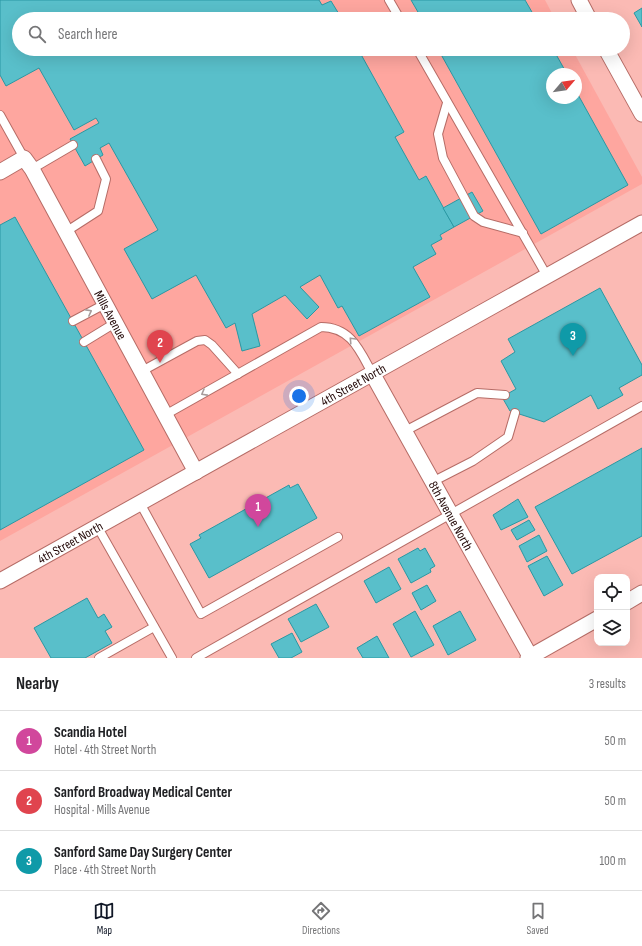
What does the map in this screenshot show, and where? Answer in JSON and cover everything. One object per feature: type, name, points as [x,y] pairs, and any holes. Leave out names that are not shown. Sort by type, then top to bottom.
[{"type":"street","points":[[579,0],[586,12]]},
{"type":"street","points":[[610,56],[642,114]]},
{"type":"street","points":[[0,172],[28,164]]},
{"type":"street","name":"Mills Avenue","points":[[28,164],[67,231],[196,472]]},
{"type":"street","name":"4th Street North","points":[[0,581],[642,223]]},
{"type":"street","name":"8th Avenue North","points":[[372,373],[530,658]]},
{"type":"street","points":[[630,600],[642,593]]},
{"type":"street","points":[[530,658],[594,621]]},
{"type":"lane","points":[[389,0],[396,12]]},
{"type":"lane","points":[[421,56],[547,276]]},
{"type":"lane","points":[[447,103],[438,134],[442,158],[474,216],[483,222],[522,233]]},
{"type":"lane","points":[[0,115],[28,164],[73,145]]},
{"type":"lane","points":[[67,231],[98,211],[106,179],[96,159]]},
{"type":"lane","points":[[72,321],[105,304]]},
{"type":"lane","points":[[84,342],[116,323]]},
{"type":"lane","points":[[165,415],[321,327],[333,327],[351,339],[372,373]]},
{"type":"lane","points":[[142,372],[197,341],[205,340],[212,345],[238,374]]},
{"type":"lane","points":[[405,431],[477,393],[505,395]]},
{"type":"lane","points":[[196,658],[642,406]]},
{"type":"lane","points":[[432,482],[473,461],[508,437],[515,413]]},
{"type":"lane","points":[[140,503],[201,614],[338,538]]},
{"type":"lane","points":[[97,526],[172,658]]},
{"type":"lane","points":[[100,658],[154,627]]},
{"type":"shaded area","points":[[0,0],[545,0],[551,12],[12,12],[12,56],[576,56],[642,177],[642,184],[0,541]]},
{"type":"building","points":[[0,0],[319,0],[322,5],[331,1],[338,12],[12,12],[12,56],[362,56],[404,132],[395,137],[419,180],[426,176],[454,227],[440,235],[442,239],[431,245],[436,254],[413,267],[430,297],[359,336],[342,306],[338,308],[320,275],[300,287],[319,307],[307,319],[285,295],[252,314],[260,346],[242,351],[235,323],[226,328],[196,275],[152,299],[124,249],[158,230],[109,143],[100,148],[103,155],[85,166],[70,139],[99,123],[96,118],[74,130],[39,68],[6,86],[0,75]]},
{"type":"building","points":[[411,0],[525,0],[532,12],[418,12]]},
{"type":"building","points":[[642,8],[642,27],[634,13]]},
{"type":"building","points":[[442,56],[557,56],[564,68],[546,68],[546,104],[582,104],[582,102],[628,185],[541,234]]},
{"type":"building","points":[[472,192],[483,211],[454,227],[443,208]]},
{"type":"building","points":[[15,217],[144,450],[0,530],[0,225]]},
{"type":"building","points":[[600,288],[642,365],[642,375],[619,388],[623,395],[598,409],[591,395],[544,422],[510,411],[502,397],[516,389],[501,361],[515,352],[508,339]]},
{"type":"building","points":[[642,448],[642,536],[572,574],[535,507]]},
{"type":"building","points":[[298,484],[317,518],[209,578],[190,544],[201,538],[199,535],[289,485],[290,488]]},
{"type":"building","points":[[518,499],[528,517],[501,530],[493,515]]},
{"type":"building","points":[[529,520],[535,530],[517,540],[511,530]]},
{"type":"building","points":[[539,535],[547,551],[527,562],[519,546]]},
{"type":"building","points":[[418,548],[420,551],[425,548],[435,566],[430,569],[431,572],[411,583],[398,559]]},
{"type":"building","points":[[547,556],[563,585],[544,596],[528,566]]},
{"type":"building","points":[[389,567],[401,589],[376,603],[364,581]]},
{"type":"building","points":[[427,585],[436,601],[421,610],[412,593]]},
{"type":"building","points":[[87,598],[98,618],[104,614],[112,627],[105,631],[112,643],[85,658],[51,658],[34,628]]},
{"type":"building","points":[[316,604],[329,627],[301,642],[288,619]]},
{"type":"building","points":[[415,611],[434,645],[411,657],[393,624]]},
{"type":"building","points":[[460,611],[476,640],[448,655],[433,626]]},
{"type":"building","points":[[292,633],[302,652],[291,658],[279,658],[271,644]]},
{"type":"building","points":[[377,636],[389,658],[363,658],[357,648]]},
{"type":"place","name":"Sanford Same Day Surgery Center","points":[[573,356]]},
{"type":"place","name":"Sanford Broadway Medical Center","points":[[160,363]]},
{"type":"place","name":"Scandia Hotel","points":[[258,527]]}]
